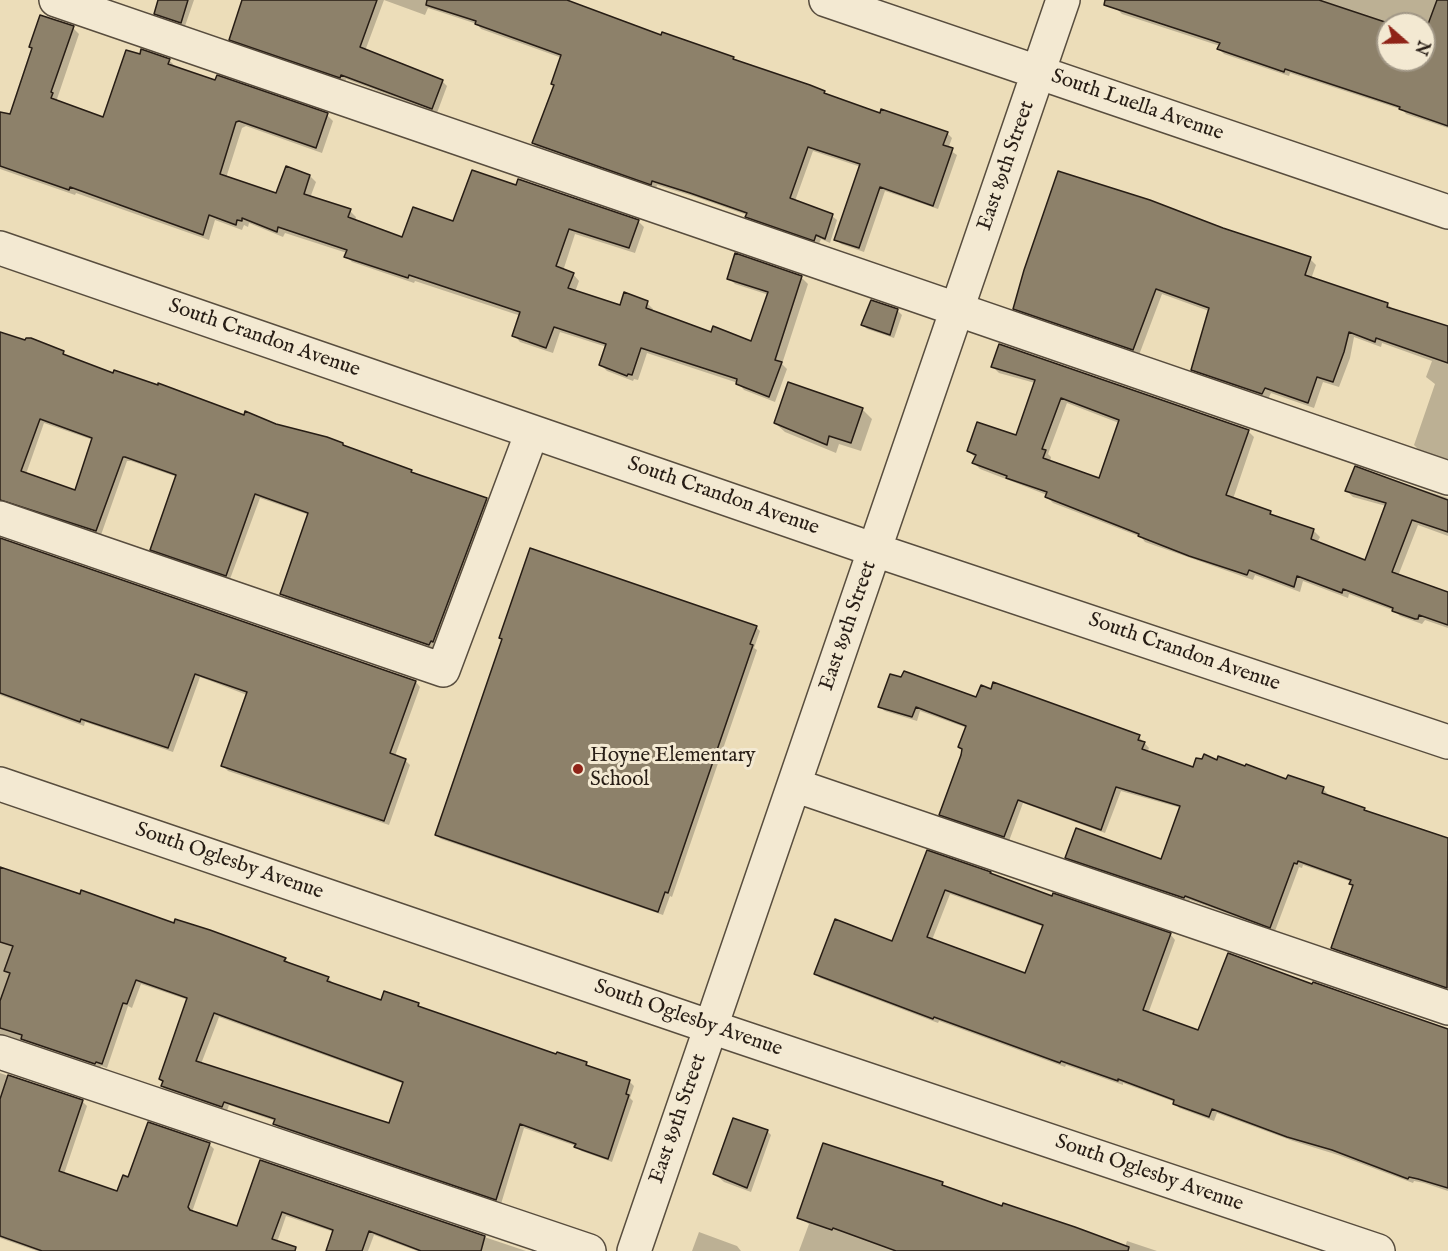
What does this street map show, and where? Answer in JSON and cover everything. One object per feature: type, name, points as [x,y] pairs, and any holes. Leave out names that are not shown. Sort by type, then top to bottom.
[{"type":"street","points":[[56,0],[1448,478]]},
{"type":"street","name":"South Luella Avenue","points":[[826,0],[1448,212]]},
{"type":"street","name":"East 89th Street","points":[[634,1251],[1064,0]]},
{"type":"street","name":"South Crandon Avenue","points":[[0,248],[875,550],[1448,742]]},
{"type":"street","points":[[0,519],[443,670],[532,432]]},
{"type":"street","name":"South Oglesby Avenue","points":[[0,783],[711,1027],[1378,1251]]},
{"type":"street","points":[[794,785],[1448,1008]]},
{"type":"street","points":[[0,1052],[589,1251]]},
{"type":"building","points":[[158,0],[188,0],[181,23],[154,14]]},
{"type":"building","points":[[242,0],[377,0],[360,47],[443,80],[432,109],[341,75],[340,78],[229,40]]},
{"type":"building","points":[[427,0],[567,0],[661,35],[662,32],[734,57],[733,59],[810,85],[825,91],[824,93],[880,113],[881,109],[948,132],[943,145],[953,148],[933,206],[880,187],[859,248],[834,240],[860,164],[808,147],[790,198],[833,214],[825,239],[816,235],[814,241],[745,217],[747,213],[690,193],[652,181],[651,185],[532,143],[554,85],[551,84],[561,55],[475,24],[476,21],[426,5]]},
{"type":"building","points":[[1105,0],[1319,0],[1376,19],[1376,72],[1436,72],[1436,12],[1433,12],[1437,0],[1448,0],[1448,126],[1399,109],[1400,107],[1217,49],[1220,43],[1104,5]]},
{"type":"building","points":[[40,15],[74,26],[51,92],[53,93],[51,98],[103,117],[126,50],[140,54],[141,49],[170,59],[168,64],[215,80],[217,75],[328,113],[316,148],[239,121],[236,122],[220,174],[276,193],[286,166],[310,175],[304,194],[351,209],[348,217],[402,237],[413,207],[453,221],[472,170],[516,185],[518,179],[639,220],[629,248],[569,229],[556,266],[574,273],[568,288],[620,305],[624,292],[648,301],[646,308],[711,332],[713,326],[751,341],[768,292],[727,279],[735,253],[802,276],[775,360],[782,362],[769,397],[736,384],[737,379],[641,348],[632,375],[627,376],[599,365],[606,344],[554,327],[546,348],[512,336],[520,312],[409,275],[408,278],[344,257],[347,250],[278,227],[277,232],[242,218],[242,221],[237,220],[236,225],[209,215],[203,235],[70,187],[69,190],[0,166],[0,112],[10,114],[32,48],[29,47]]},
{"type":"building","points":[[1058,171],[1150,200],[1223,228],[1311,257],[1305,275],[1388,303],[1387,307],[1448,326],[1448,363],[1376,338],[1375,342],[1349,332],[1333,382],[1317,377],[1308,403],[1265,388],[1262,394],[1191,370],[1209,308],[1156,289],[1133,350],[1013,309]]},
{"type":"building","points":[[871,300],[898,309],[890,335],[861,325]]},
{"type":"building","points":[[0,332],[25,340],[31,338],[64,351],[63,354],[113,373],[114,370],[158,385],[158,383],[244,415],[245,411],[276,424],[327,437],[412,470],[411,472],[487,498],[433,642],[431,641],[429,645],[280,594],[308,513],[255,494],[226,576],[150,550],[176,475],[125,457],[123,457],[96,531],[0,500]],"holes":[[[40,419],[92,438],[75,490],[21,471]]]},
{"type":"building","points":[[999,344],[1249,430],[1226,495],[1271,511],[1270,514],[1314,529],[1311,539],[1365,560],[1386,503],[1345,491],[1355,466],[1448,500],[1448,532],[1412,520],[1392,572],[1448,592],[1448,625],[1419,615],[1418,619],[1415,619],[1343,589],[1342,593],[1297,576],[1294,587],[1249,570],[1247,575],[1189,556],[1045,497],[1047,492],[972,463],[976,455],[967,451],[977,422],[1016,435],[1035,380],[991,367]],"holes":[[[1061,398],[1119,420],[1099,478],[1043,458],[1046,450],[1042,449]]]},
{"type":"building","points":[[788,382],[863,408],[851,443],[829,436],[827,445],[774,423]]},
{"type":"building","points":[[0,538],[416,681],[390,753],[406,759],[384,821],[221,766],[247,692],[195,674],[168,748],[81,719],[80,722],[0,693]]},
{"type":"building","points":[[530,548],[757,626],[750,644],[753,645],[668,893],[665,892],[658,912],[435,835],[502,639],[499,638]]},
{"type":"building","points":[[904,671],[976,697],[981,685],[991,689],[993,682],[1140,735],[1138,740],[1145,742],[1142,749],[1193,767],[1196,758],[1202,759],[1204,754],[1217,760],[1218,756],[1245,766],[1246,764],[1286,779],[1288,775],[1324,787],[1322,793],[1365,808],[1364,810],[1448,838],[1447,988],[1331,948],[1353,885],[1349,884],[1351,880],[1298,861],[1297,864],[1294,863],[1270,928],[1185,896],[1184,898],[1065,858],[1076,828],[1161,859],[1180,806],[1116,787],[1101,830],[1018,800],[1004,837],[939,815],[961,755],[962,749],[958,747],[966,726],[916,707],[912,717],[878,707],[890,674],[901,677]]},
{"type":"building","points":[[927,850],[1052,896],[1053,893],[1171,933],[1143,1010],[1198,1030],[1228,953],[1312,984],[1313,982],[1448,1029],[1448,1188],[1418,1179],[1409,1177],[1408,1179],[1212,1109],[1209,1117],[1173,1104],[1174,1100],[1118,1079],[1118,1081],[1061,1061],[1060,1063],[934,1017],[933,1019],[814,974],[835,919],[892,941]],"holes":[[[945,890],[1043,925],[1025,973],[927,937]]]},
{"type":"building","points":[[0,867],[80,894],[81,890],[174,923],[175,919],[210,930],[286,958],[284,961],[329,977],[327,981],[381,1000],[384,991],[419,1003],[418,1006],[556,1054],[557,1052],[587,1062],[586,1065],[630,1080],[626,1094],[629,1095],[608,1159],[574,1147],[576,1144],[520,1124],[496,1200],[273,1124],[275,1119],[224,1102],[222,1107],[161,1086],[163,1081],[159,1079],[187,998],[136,980],[127,1004],[123,1003],[102,1064],[96,1062],[95,1064],[21,1039],[22,1035],[0,1028],[0,1001],[10,973],[4,971],[13,946],[0,942]],"holes":[[[214,1013],[403,1082],[389,1123],[196,1061]]]},
{"type":"building","points":[[8,1075],[83,1100],[59,1171],[117,1191],[123,1175],[128,1177],[148,1122],[210,1143],[188,1207],[190,1210],[237,1226],[260,1160],[485,1236],[481,1251],[421,1251],[369,1231],[362,1251],[326,1251],[333,1230],[282,1212],[272,1239],[296,1247],[295,1251],[42,1251],[0,1236],[0,1099]]},
{"type":"building","points":[[733,1118],[768,1130],[747,1188],[713,1174]]},
{"type":"building","points":[[823,1143],[943,1182],[942,1185],[1002,1206],[1003,1203],[1075,1227],[1129,1247],[1128,1251],[896,1251],[833,1228],[832,1230],[797,1218]]},
{"type":"place","name":"Hoyne Elementary School","points":[[578,769]]}]
